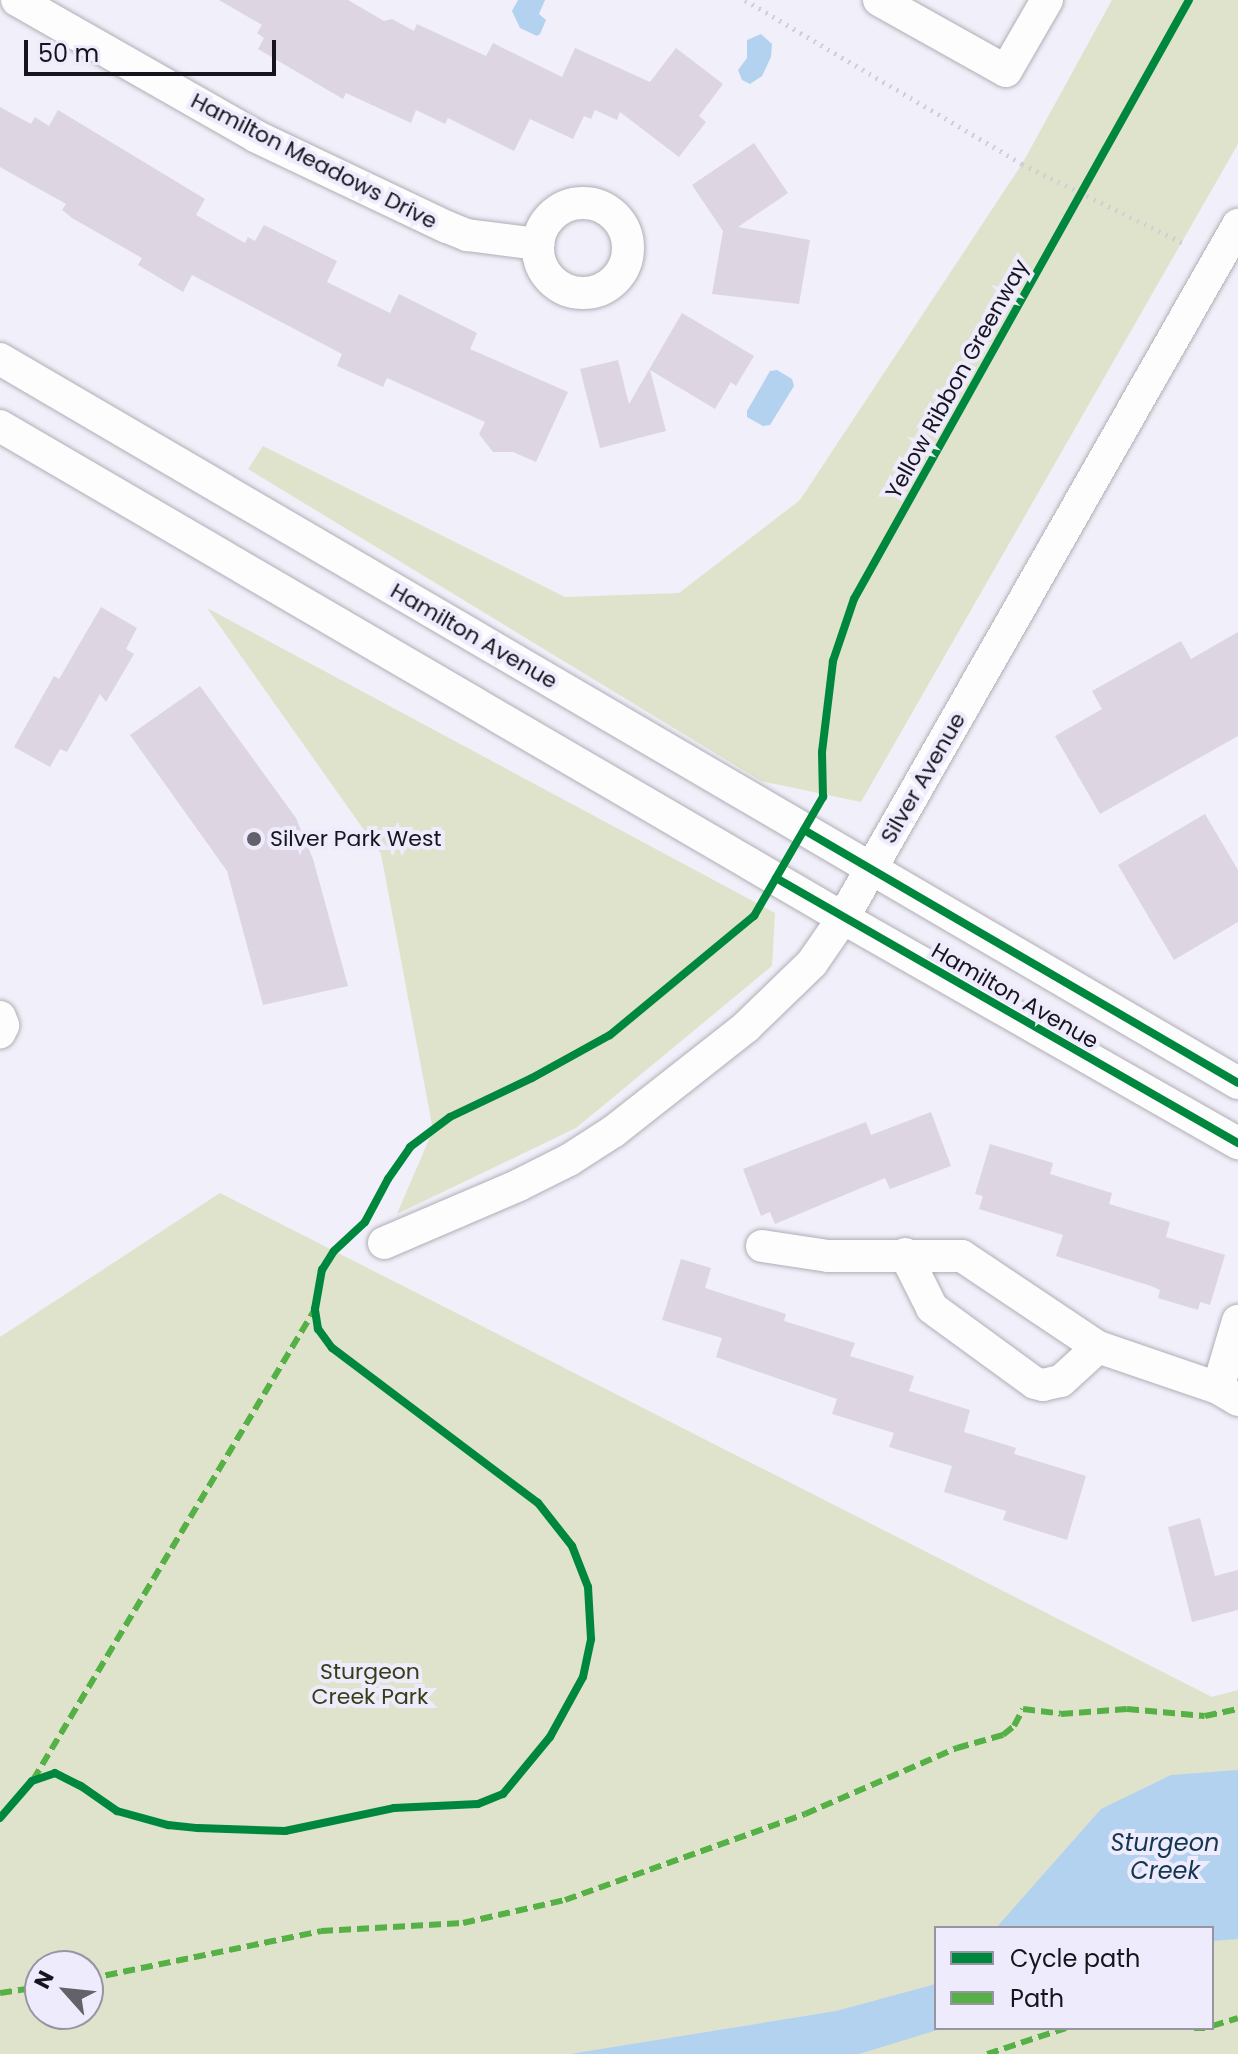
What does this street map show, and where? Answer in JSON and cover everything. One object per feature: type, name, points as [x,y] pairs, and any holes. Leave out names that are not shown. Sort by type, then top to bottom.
[{"type":"street","name":"Hamilton Meadows Drive","points":[[17,0],[255,136],[432,221],[467,235],[538,244]]},
{"type":"street","points":[[879,0],[1006,71],[1047,0]]},
{"type":"street","name":"Silver Avenue","points":[[384,1243],[569,1160],[614,1131],[696,1068],[785,993],[843,918],[1238,225]]},
{"type":"street","name":"Hamilton Avenue","points":[[0,359],[1238,1083]]},
{"type":"street","name":"Hamilton Avenue","points":[[0,426],[843,918],[1238,1143]]},
{"type":"street","points":[[762,1246],[828,1256],[962,1256],[1098,1347],[1228,1394],[1238,1321]]},
{"type":"street","points":[[905,1254],[932,1308],[1035,1383],[1043,1385],[1061,1381],[1098,1347]]},
{"type":"path","points":[[745,0],[1079,194],[1185,244]]},
{"type":"path","points":[[1072,207],[1087,180]]},
{"type":"green space","points":[[1112,0],[1238,0],[1238,144],[861,802],[761,781],[248,469],[263,446],[565,597],[679,593],[800,500],[1022,164]]},
{"type":"green space","points":[[207,608],[775,913],[772,966],[576,1128],[397,1214],[433,1130],[381,854]]},
{"type":"green space","name":"Sturgeon Creek Park","points":[[220,1193],[1212,1697],[1238,1690],[1238,2054],[0,2054],[0,1337]]},
{"type":"water","points":[[518,0],[545,0],[539,14],[546,20],[537,36],[520,28],[512,11]]},
{"type":"water","points":[[761,34],[772,44],[771,57],[762,76],[750,84],[742,80],[738,70],[747,58],[747,40]]},
{"type":"water","points":[[777,370],[792,379],[794,386],[770,425],[763,426],[747,417],[747,411],[770,371]]},
{"type":"water","name":"Sturgeon Creek","points":[[1238,1770],[1238,1939],[1214,1941],[1214,1926],[998,1926],[1101,1809],[1171,1775]]},
{"type":"water","points":[[934,1985],[934,2030],[937,2030],[859,2054],[570,2054],[836,2011]]},
{"type":"building","points":[[219,0],[348,0],[384,21],[392,19],[414,31],[417,24],[486,56],[493,43],[562,77],[575,48],[650,82],[676,48],[723,84],[699,116],[706,122],[679,157],[620,112],[617,120],[595,110],[591,119],[584,116],[573,139],[530,119],[514,151],[448,118],[445,124],[416,110],[411,123],[346,93],[343,99],[258,49],[264,38],[257,33],[262,25]]},
{"type":"building","points":[[0,107],[31,124],[35,117],[49,126],[58,110],[205,199],[196,215],[245,243],[248,237],[255,241],[264,225],[337,261],[327,282],[390,313],[399,294],[477,333],[470,349],[568,392],[536,462],[513,452],[493,452],[479,434],[485,422],[387,378],[383,387],[337,366],[342,354],[192,275],[183,292],[138,265],[142,258],[72,218],[62,210],[66,204],[0,167]]},
{"type":"building","points":[[754,143],[788,193],[738,227],[810,240],[799,304],[712,294],[723,231],[692,185]]},
{"type":"building","points":[[682,313],[754,356],[736,386],[731,382],[715,409],[650,370],[666,431],[600,448],[580,369],[618,360],[629,404]]},
{"type":"building","points":[[101,607],[137,628],[126,649],[134,654],[106,702],[100,694],[67,752],[60,749],[50,767],[14,747],[54,676],[59,679]]},
{"type":"building","points":[[1238,632],[1238,736],[1100,814],[1055,736],[1102,709],[1092,691],[1181,641],[1191,659]]},
{"type":"building","name":"Silver Park West","points":[[200,686],[296,818],[313,859],[348,986],[263,1005],[227,871],[130,735]]},
{"type":"building","points":[[1205,814],[1238,870],[1238,922],[1174,960],[1118,865]]},
{"type":"building","points":[[931,1112],[951,1166],[890,1189],[885,1178],[775,1224],[770,1212],[761,1216],[743,1169],[866,1122],[871,1135]]},
{"type":"building","points":[[990,1144],[1053,1163],[1050,1174],[1112,1193],[1109,1204],[1170,1222],[1166,1237],[1225,1255],[1210,1305],[1200,1302],[1198,1310],[1158,1298],[1160,1290],[1151,1286],[1056,1256],[1063,1235],[979,1209],[983,1196],[975,1194]]},
{"type":"building","points":[[681,1259],[711,1268],[705,1288],[786,1314],[784,1321],[855,1343],[850,1356],[914,1376],[909,1391],[970,1410],[964,1432],[1016,1448],[1014,1454],[1086,1476],[1067,1540],[1003,1520],[1006,1511],[944,1492],[952,1466],[889,1447],[894,1433],[832,1414],[837,1399],[716,1357],[722,1338],[662,1320]]},
{"type":"building","points":[[1200,1518],[1215,1576],[1238,1570],[1238,1610],[1192,1622],[1168,1527]]},
{"type":"marked path","points":[[33,1780],[315,1309]]},
{"type":"marked path","points":[[104,1976],[321,1931],[463,1923],[565,1900],[805,1814],[957,1748],[1003,1735],[1014,1726],[1023,1709],[1061,1714],[1127,1709],[1205,1716],[1238,1709]]},
{"type":"marked path","points":[[0,1993],[24,1989]]},
{"type":"marked path","points":[[1214,2025],[1238,2018]]},
{"type":"marked path","points":[[987,2054],[1060,2030]]},
{"type":"cycle path","name":"Yellow Ribbon Greenway","points":[[0,1818],[32,1781],[55,1773],[81,1786],[117,1811],[168,1825],[198,1828],[285,1831],[394,1808],[478,1804],[503,1794],[550,1737],[583,1677],[591,1639],[588,1587],[572,1546],[538,1503],[332,1348],[318,1329],[315,1309],[322,1270],[334,1251],[365,1222],[388,1179],[410,1147],[450,1117],[532,1078],[610,1035],[754,916],[823,797],[822,752],[833,661],[854,599],[1189,0]]},
{"type":"cycle path","points":[[804,830],[1238,1083]]},
{"type":"cycle path","points":[[776,878],[1238,1143]]},
{"type":"place","name":"Silver Park West","points":[[254,839]]}]
